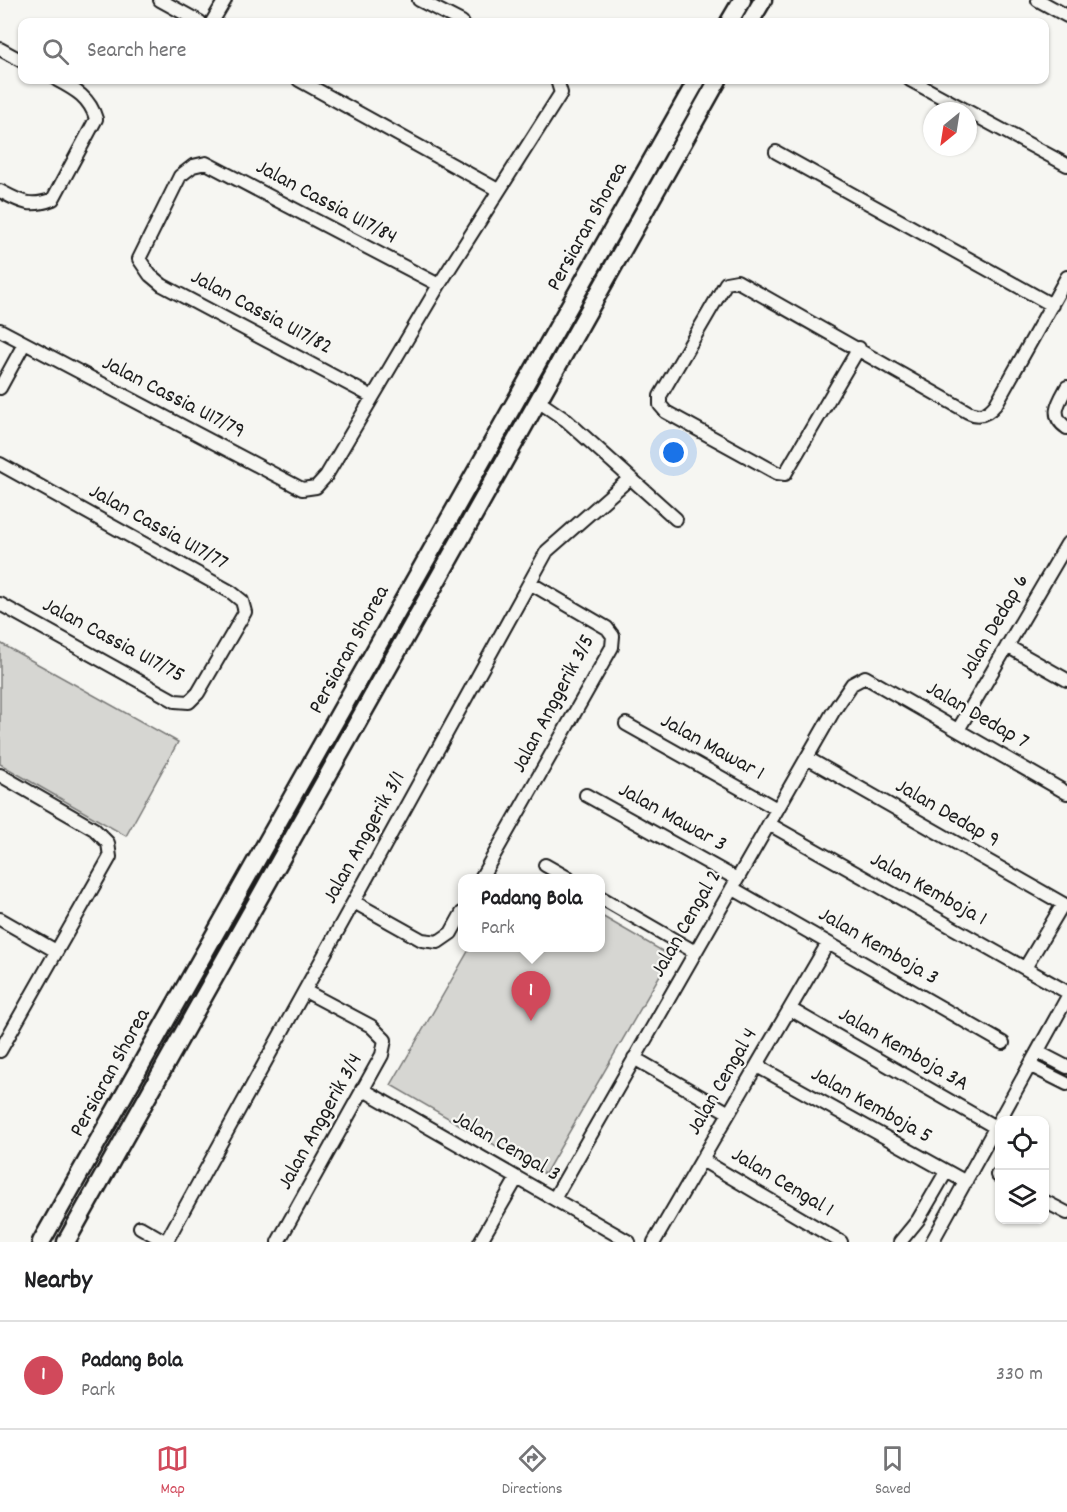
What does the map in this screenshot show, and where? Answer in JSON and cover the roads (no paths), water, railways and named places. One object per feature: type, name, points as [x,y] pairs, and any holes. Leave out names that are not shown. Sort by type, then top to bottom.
[{"type":"main road","points":[[729,18],[732,0]]},
{"type":"main road","points":[[731,18],[742,0]]},
{"type":"main road","points":[[746,18],[751,0]]},
{"type":"main road","points":[[752,18],[763,0]]},
{"type":"main road","name":"Persiaran Shorea","points":[[41,1242],[695,84]]},
{"type":"main road","name":"Persiaran Shorea","points":[[66,1242],[716,84]]},
{"type":"main road","points":[[496,437],[526,403],[538,401],[535,392],[548,356],[549,343]]},
{"type":"street","points":[[160,0],[194,18]]},
{"type":"street","points":[[214,18],[225,0]]},
{"type":"street","points":[[1038,0],[1067,16]]},
{"type":"street","points":[[424,1],[455,18]]},
{"type":"street","points":[[0,49],[18,59]]},
{"type":"street","points":[[0,191],[20,202],[37,205],[53,200],[96,119],[92,104],[76,90],[65,84]]},
{"type":"street","points":[[306,84],[498,190]]},
{"type":"street","points":[[371,396],[498,190],[561,93],[558,84]]},
{"type":"street","points":[[917,84],[1067,165]]},
{"type":"street","points":[[776,152],[1052,305]]},
{"type":"street","name":"Jalan Cassia U17/84","points":[[193,166],[206,163],[439,285]]},
{"type":"street","name":"Jalan Cassia U17/82","points":[[193,166],[180,176],[139,259],[150,275],[162,285],[371,396]]},
{"type":"street","points":[[859,348],[785,474],[777,473],[666,412],[660,405],[666,386],[726,283],[737,280],[859,348],[968,412],[980,416],[989,412],[996,404],[1067,277]]},
{"type":"street","name":"Jalan Cassia U17/79","points":[[0,330],[185,425],[302,489],[316,487],[326,476],[371,396]]},
{"type":"street","points":[[0,388],[24,344]]},
{"type":"street","points":[[1067,387],[1056,406],[1058,421],[1067,428]]},
{"type":"street","points":[[538,401],[567,420],[629,479],[676,519]]},
{"type":"street","name":"Jalan Cassia U17/77","points":[[0,464],[231,592],[242,601],[245,612],[220,655]]},
{"type":"street","name":"Jalan Anggerik 3/1","points":[[166,1242],[547,551],[629,479]]},
{"type":"street","name":"Jalan Dedap 6","points":[[958,730],[1066,550]]},
{"type":"street","name":"Jalan Anggerik 3/5","points":[[485,874],[612,647],[614,636],[607,628],[530,583]]},
{"type":"street","name":"Jalan Cassia U17/75","points":[[0,604],[175,702],[189,702],[198,693],[220,655]]},
{"type":"street","points":[[1007,646],[1067,680]]},
{"type":"street","name":"Jalan Dedap 7","points":[[865,676],[1067,793]]},
{"type":"street","name":"Jalan Cengal 2","points":[[554,1199],[807,758],[852,684],[865,676]]},
{"type":"street","name":"Jalan Mawar 1","points":[[626,724],[777,809]]},
{"type":"street","name":"Jalan Dedap 9","points":[[807,758],[1065,905]]},
{"type":"street","points":[[0,775],[94,829],[108,843],[110,857],[0,1051]]},
{"type":"street","name":"Jalan Mawar 3","points":[[586,795],[735,883]]},
{"type":"street","name":"Jalan Kemboja 1","points":[[769,824],[1067,992]]},
{"type":"street","points":[[545,865],[560,874]]},
{"type":"street","name":"Jalan Kemboja 3","points":[[735,883],[828,943],[1003,1043]]},
{"type":"street","points":[[605,900],[695,952]]},
{"type":"street","points":[[354,902],[422,940],[438,942],[451,933],[458,920]]},
{"type":"street","points":[[1024,968],[1065,905]]},
{"type":"street","points":[[0,919],[56,951]]},
{"type":"street","name":"Jalan Cengal 4","points":[[654,1242],[828,943]]},
{"type":"street","name":"Jalan Anggerik 3/4","points":[[278,1242],[381,1055],[385,1040],[371,1026],[304,991]]},
{"type":"street","points":[[1001,1116],[1067,998]]},
{"type":"street","name":"Jalan Kemboja 3A","points":[[790,1010],[995,1127]]},
{"type":"street","points":[[1038,1052],[1067,1067]]},
{"type":"street","points":[[634,1059],[729,1113]]},
{"type":"street","name":"Jalan Kemboja 5","points":[[757,1066],[966,1182]]},
{"type":"street","points":[[1030,1066],[1067,1084]]},
{"type":"street","name":"Jalan Cengal 3","points":[[362,1089],[629,1242]]},
{"type":"street","points":[[932,1242],[995,1127]]},
{"type":"street","name":"Jalan Cengal 1","points":[[702,1160],[841,1242]]},
{"type":"street","points":[[900,1242],[918,1220],[946,1172]]},
{"type":"street","points":[[480,1242],[517,1178]]},
{"type":"street","points":[[1049,1204],[1067,1213]]},
{"type":"street","points":[[140,1227],[166,1242]]},
{"type":"place","name":"Padang Bola","points":[[531,1021]]}]
